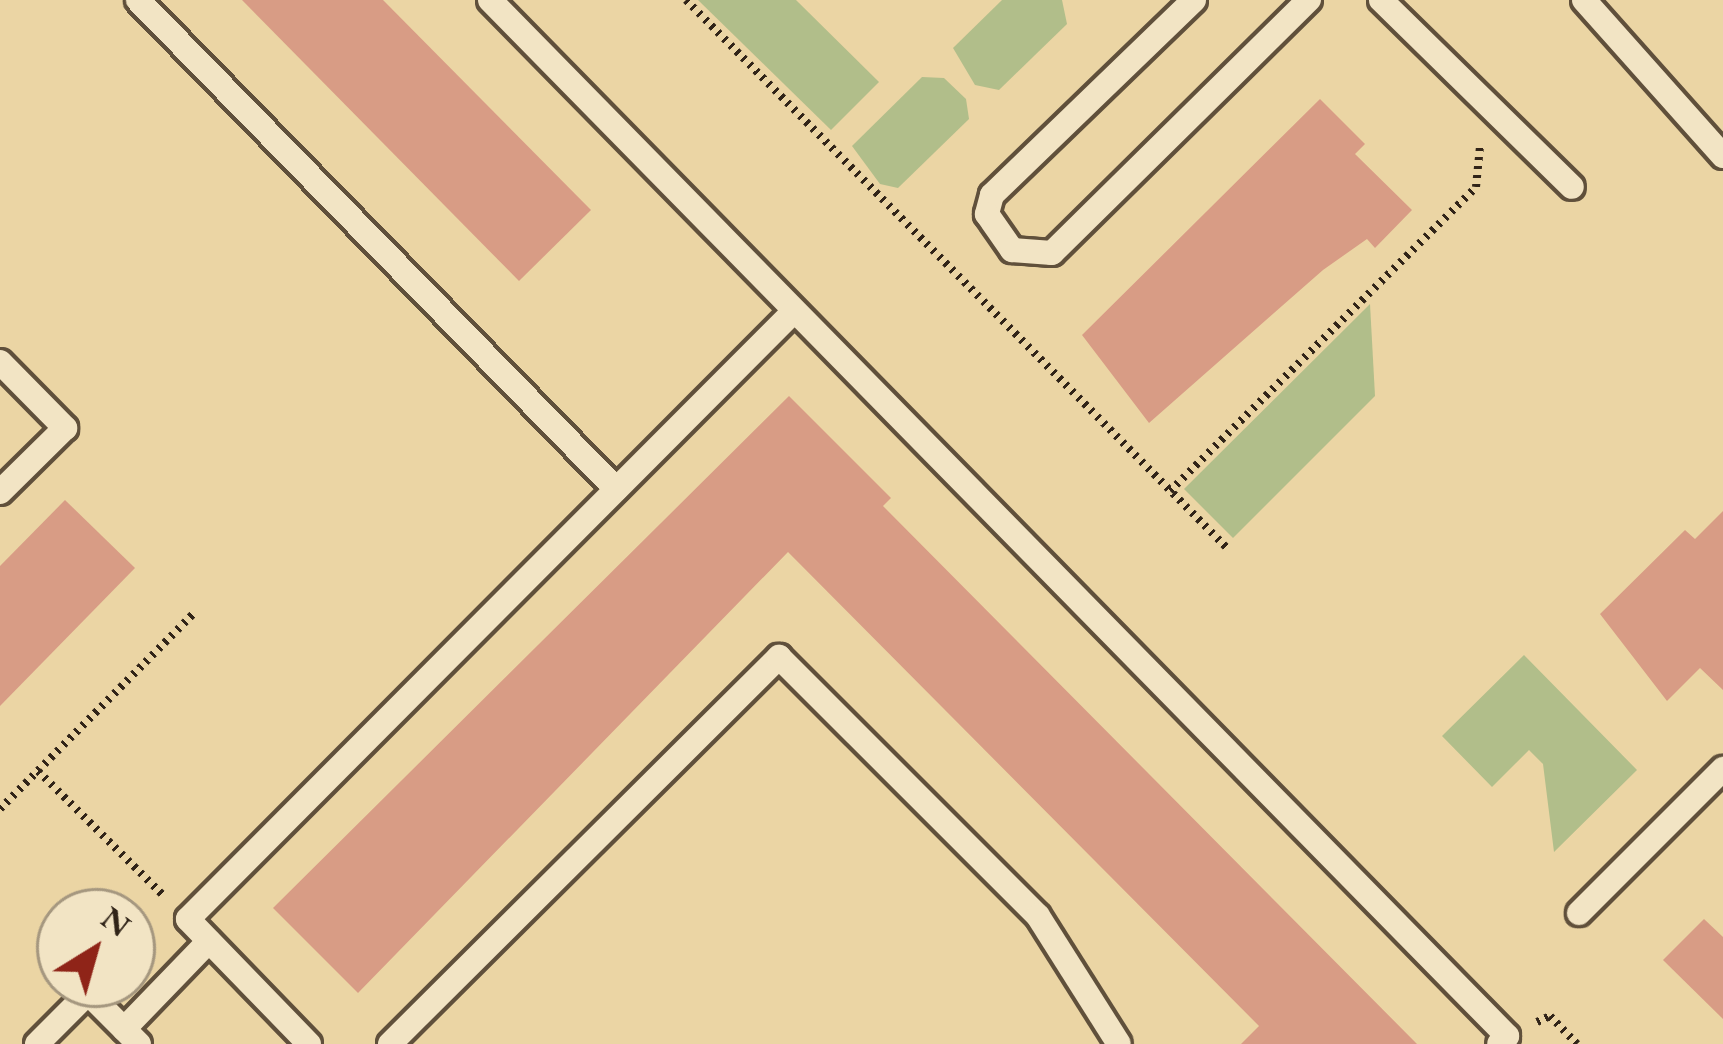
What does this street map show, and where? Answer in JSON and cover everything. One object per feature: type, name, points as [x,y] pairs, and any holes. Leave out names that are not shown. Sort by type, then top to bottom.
[{"type":"lane","points":[[138,0],[616,489]]},
{"type":"lane","points":[[490,0],[1507,1036],[1499,1044]]},
{"type":"lane","points":[[1194,0],[992,195],[994,233],[1012,250],[1052,253],[1305,1]]},
{"type":"lane","points":[[1381,0],[1572,188]]},
{"type":"lane","points":[[1584,0],[1723,156]]},
{"type":"lane","points":[[309,1044],[188,919],[794,311]]},
{"type":"lane","points":[[0,362],[65,428],[0,492]]},
{"type":"lane","points":[[390,1044],[779,657],[1038,916],[1119,1044]]},
{"type":"lane","points":[[1579,913],[1723,769]]},
{"type":"lane","points":[[37,1044],[88,993],[131,1036],[209,941]]},
{"type":"path","points":[[686,0],[1227,548]]},
{"type":"path","points":[[1170,491],[1476,187],[1480,144],[1463,128]]},
{"type":"path","points":[[0,809],[194,613]]},
{"type":"path","points":[[38,771],[188,919]]},
{"type":"green space","points":[[698,0],[796,0],[879,82],[831,130]]},
{"type":"green space","points":[[1002,0],[1062,0],[1067,24],[999,90],[975,85],[953,48]]},
{"type":"green space","points":[[922,77],[944,78],[966,99],[969,119],[898,188],[880,184],[852,146]]},
{"type":"green space","points":[[1370,304],[1375,396],[1233,538],[1184,489]]},
{"type":"green space","points":[[1524,655],[1637,770],[1554,852],[1543,764],[1529,750],[1492,787],[1442,736]]},
{"type":"building","points":[[242,0],[383,0],[591,210],[519,281]]},
{"type":"building","points":[[1320,99],[1365,144],[1355,154],[1412,210],[1375,248],[1367,239],[1323,270],[1149,423],[1082,335]]},
{"type":"building","points":[[789,396],[891,498],[883,506],[1417,1044],[1241,1044],[1259,1026],[788,552],[358,993],[273,908]]},
{"type":"building","points":[[65,500],[135,568],[0,706],[0,566]]},
{"type":"building","points":[[1723,511],[1723,690],[1700,668],[1667,701],[1600,614],[1685,530],[1695,539]]},
{"type":"building","points":[[1704,919],[1723,937],[1723,1019],[1663,960]]}]
